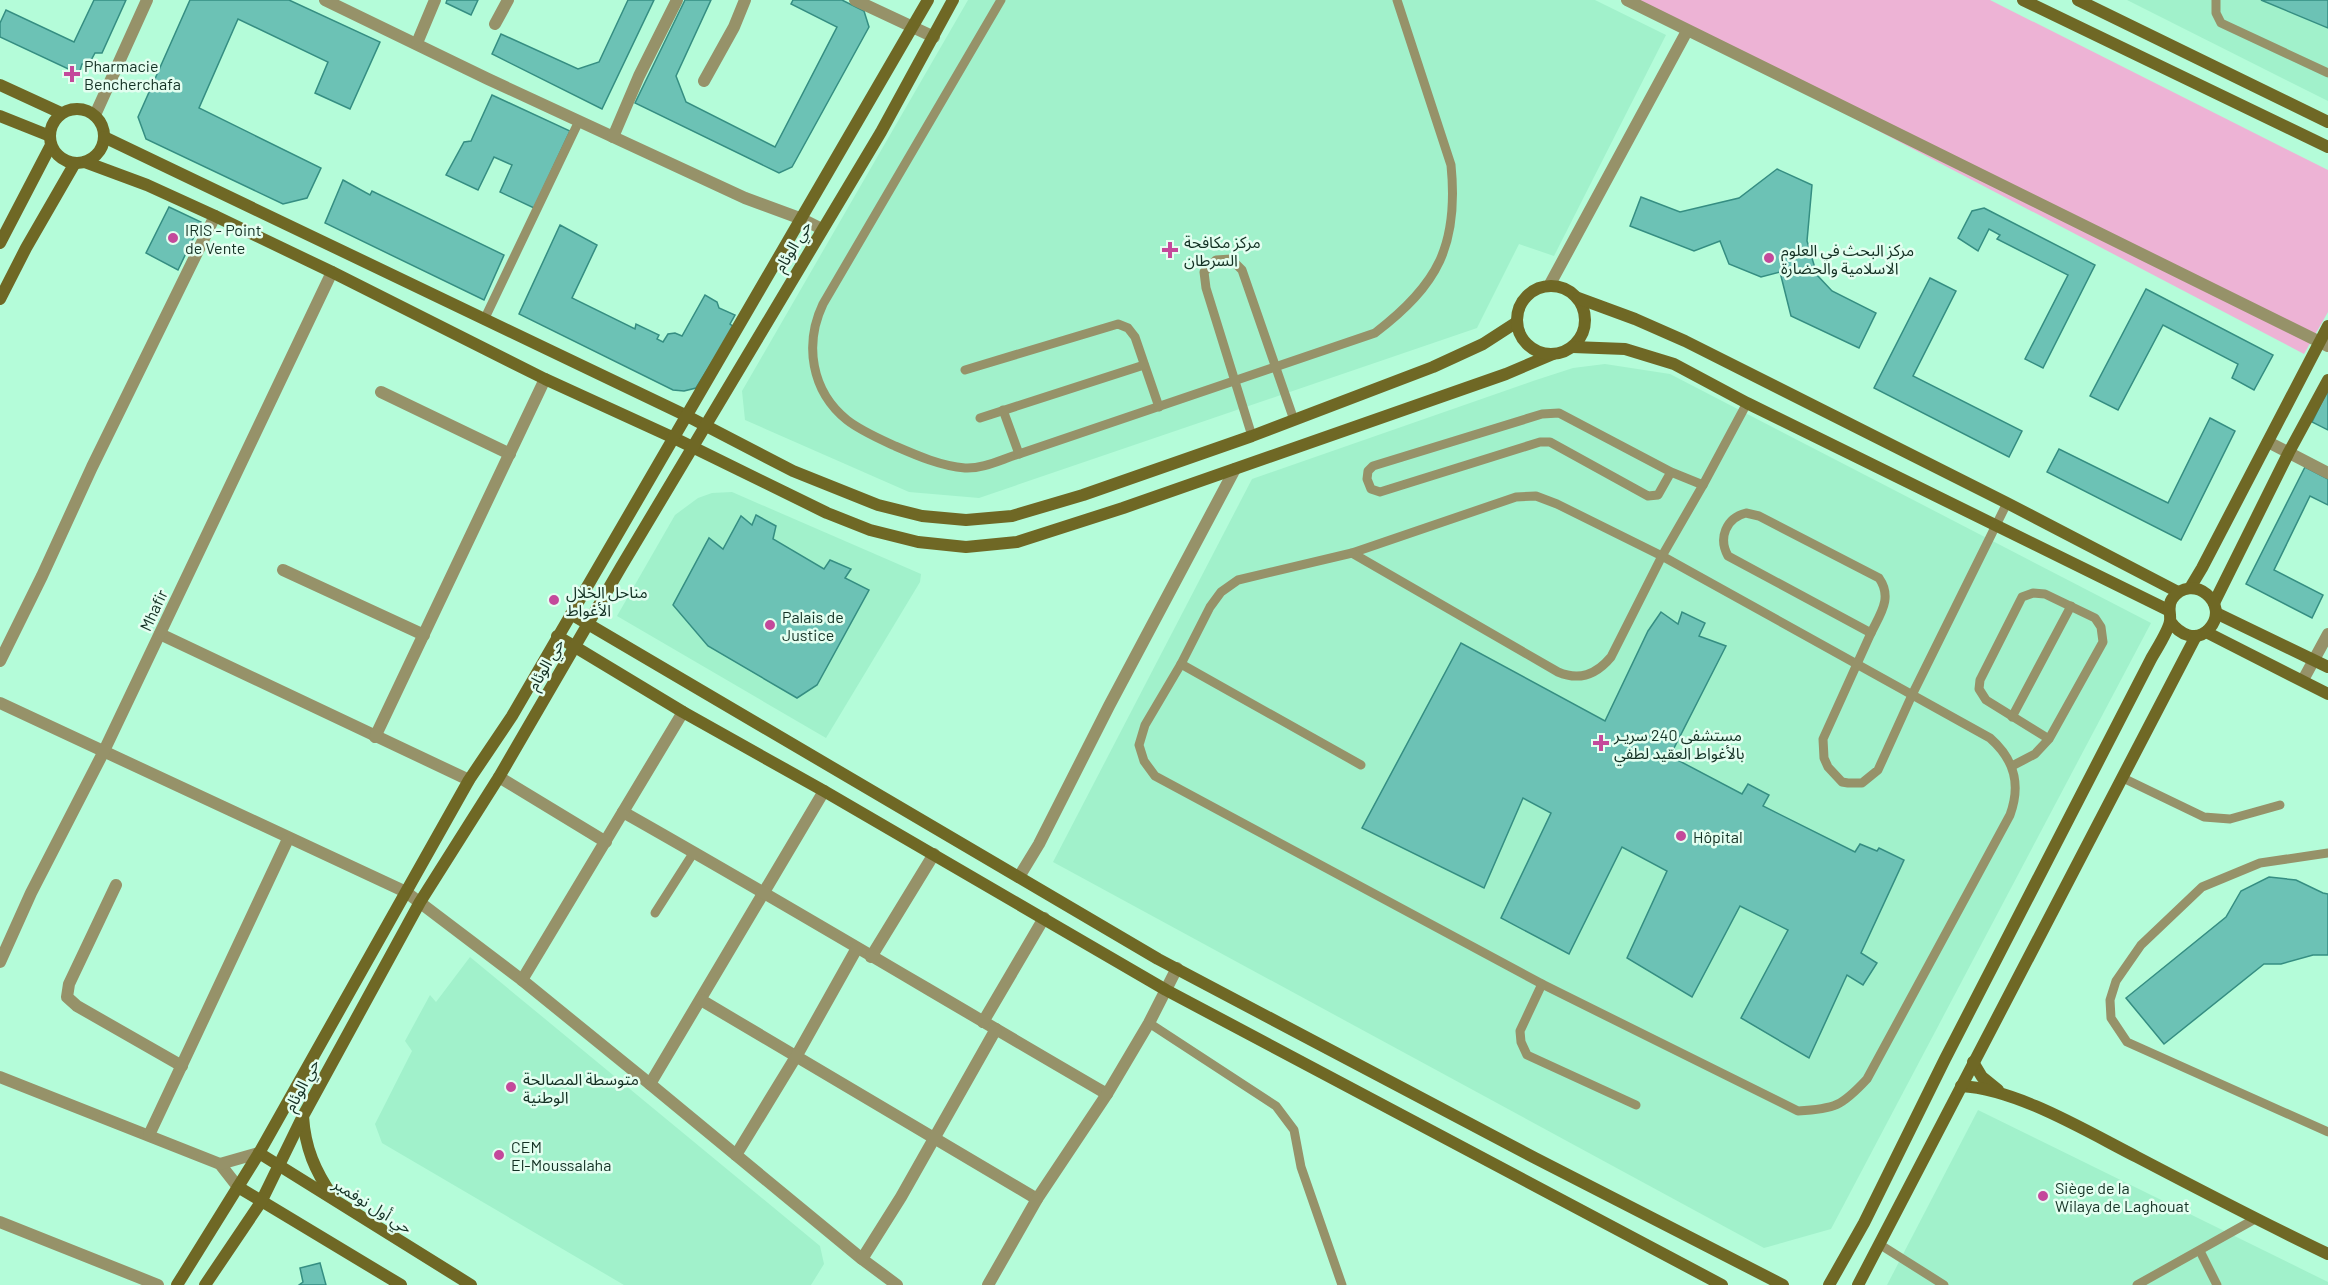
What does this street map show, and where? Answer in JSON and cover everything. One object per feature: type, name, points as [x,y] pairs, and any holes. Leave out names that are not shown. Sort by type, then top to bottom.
[{"type":"street","points":[[95,115],[147,0]]},
{"type":"street","points":[[325,0],[745,198],[802,219],[822,229]]},
{"type":"street","points":[[417,44],[435,0]]},
{"type":"street","points":[[495,24],[508,0]]},
{"type":"street","points":[[613,137],[639,76],[677,0]]},
{"type":"street","points":[[704,81],[734,27],[745,0]]},
{"type":"street","points":[[855,0],[934,37]]},
{"type":"street","name":"حي الوئام","points":[[177,1285],[259,1153],[469,780],[512,716],[928,0]]},
{"type":"street","name":"حي الوئام","points":[[205,1285],[261,1202],[303,1116],[420,902],[499,777],[822,229],[954,0]]},
{"type":"street","points":[[1627,0],[2324,344]]},
{"type":"street","points":[[2023,0],[2328,147]]},
{"type":"street","points":[[2084,1],[2328,122]]},
{"type":"street","points":[[1549,286],[1687,31]]},
{"type":"street","points":[[0,85],[61,113]]},
{"type":"street","points":[[0,243],[50,140],[51,127],[61,113],[78,108],[95,115],[104,137],[98,152],[80,162],[26,248],[0,299]]},
{"type":"street","points":[[0,116],[50,140],[61,158],[80,162],[147,185],[215,216],[545,379],[674,438],[827,513],[870,530],[918,542],[966,547],[1017,542],[1235,469],[1506,374],[1553,354],[1564,352],[1573,347],[1585,329],[1584,308],[1578,298],[1560,286],[1539,288],[1530,293],[1522,301],[1517,322],[1519,332],[1525,342],[1533,349],[1553,354]]},
{"type":"street","points":[[104,137],[687,416],[793,471],[878,505],[922,516],[966,520],[1012,516],[1083,495],[1252,436],[1433,367],[1483,344],[1517,322]]},
{"type":"street","points":[[0,661],[215,216]]},
{"type":"street","name":"Mhafir","points":[[0,962],[31,893],[104,753],[332,272]]},
{"type":"street","points":[[1578,298],[1685,341],[2184,590],[2199,589],[2208,594],[2215,608],[2328,667]]},
{"type":"street","points":[[1829,1285],[1864,1223],[2169,616],[2171,600],[2184,590],[2202,568],[2268,442],[2324,344],[2328,326]]},
{"type":"street","points":[[1573,347],[1625,349],[1674,364],[2169,616],[2176,630],[2185,635],[2201,634],[2328,694]]},
{"type":"street","points":[[375,737],[545,379]]},
{"type":"street","points":[[1858,1285],[2123,778],[2201,634],[2213,624],[2215,608],[2289,452],[2328,380]]},
{"type":"street","points":[[381,392],[510,454]]},
{"type":"street","points":[[2268,442],[2328,473]]},
{"type":"street","points":[[1019,877],[1039,844],[1109,706],[1235,469]]},
{"type":"street","points":[[283,570],[424,635]]},
{"type":"street","points":[[571,614],[1177,968],[1535,1158],[1783,1285]]},
{"type":"street","points":[[160,634],[469,780]]},
{"type":"street","points":[[2302,680],[2328,634]]},
{"type":"street","points":[[557,636],[683,712],[934,854],[1166,990],[1722,1285]]},
{"type":"street","points":[[0,704],[405,892],[522,980],[862,1259],[897,1285]]},
{"type":"street","points":[[522,980],[683,712]]},
{"type":"street","points":[[499,777],[606,842]]},
{"type":"street","points":[[650,1084],[824,791]]},
{"type":"street","points":[[623,812],[764,892],[1107,1094]]},
{"type":"street","points":[[149,1135],[288,839]]},
{"type":"street","points":[[871,957],[934,854]]},
{"type":"street","points":[[116,885],[69,984],[68,997],[76,1006],[182,1066]]},
{"type":"street","points":[[983,1022],[1044,918]]},
{"type":"street","points":[[736,1155],[797,1055],[857,948]]},
{"type":"street","points":[[988,1285],[1037,1199],[1107,1094],[1149,1023],[1177,968]]},
{"type":"street","points":[[701,1000],[1037,1199]]},
{"type":"street","points":[[862,1259],[936,1138],[996,1029]]},
{"type":"street","points":[[1973,1062],[1982,1077],[2002,1092],[2075,1125],[2255,1219],[2328,1254]]},
{"type":"street","points":[[0,1077],[220,1164],[238,1187],[401,1285]]},
{"type":"street","points":[[1961,1086],[2002,1092]]},
{"type":"street","points":[[303,1116],[304,1137],[309,1154],[319,1176],[338,1203]]},
{"type":"street","points":[[220,1164],[259,1153]]},
{"type":"street","name":"حي أول نوفمبر","points":[[259,1153],[471,1285]]},
{"type":"street","points":[[0,1222],[158,1285]]},
{"type":"lane","points":[[1001,0],[829,293],[817,316],[811,340],[819,382],[830,404],[849,422],[911,453],[946,465],[975,467],[1019,454],[1235,379],[1274,368],[1375,333],[1409,305],[1438,267],[1447,245],[1454,193],[1451,165],[1396,0]]},
{"type":"lane","points":[[2216,0],[2216,12],[2221,23],[2328,73]]},
{"type":"lane","points":[[484,320],[579,121]]},
{"type":"lane","points":[[1252,436],[1206,288],[1204,272],[1216,260],[1231,259],[1242,270],[1274,368],[1294,420]]},
{"type":"lane","points":[[965,370],[1118,324],[1128,328],[1135,337],[1159,407]]},
{"type":"lane","points":[[980,418],[1144,365]]},
{"type":"lane","points":[[1352,553],[1558,672],[1570,677],[1589,675],[1602,667],[1611,657],[1662,556],[1747,403]]},
{"type":"lane","points":[[1003,410],[1019,454]]},
{"type":"lane","points":[[1671,472],[1658,495],[1648,496],[1550,442],[1540,442],[1380,492],[1371,489],[1367,479],[1368,471],[1374,466],[1542,414],[1559,413],[1671,472],[1703,485]]},
{"type":"lane","points":[[1516,496],[1536,496],[1557,504],[1662,556],[1990,738],[2000,746],[2012,766],[2016,792],[2014,804],[1868,1079],[1849,1099],[1827,1110],[1797,1111],[1542,984],[1155,776],[1144,761],[1139,745],[1145,725],[1181,664],[1210,607],[1221,592],[1238,580],[1352,553],[1516,496]]},
{"type":"lane","points":[[1871,633],[1728,556],[1723,540],[1725,531],[1734,518],[1753,513],[1879,578],[1886,591],[1886,598],[1871,633],[1823,739],[1824,758],[1834,775],[1842,782],[1862,783],[1878,770],[1912,695],[2007,503]]},
{"type":"lane","points":[[2012,766],[2035,754],[2049,739],[2103,642],[2101,627],[2095,618],[2045,594],[2033,593],[2022,597],[1980,680],[1979,689],[1986,700],[2049,739]]},
{"type":"lane","points":[[2012,717],[2071,606]]},
{"type":"lane","points":[[1181,664],[1361,765]]},
{"type":"lane","points":[[2123,778],[2204,817],[2230,819],[2280,806]]},
{"type":"lane","points":[[655,914],[694,852]]},
{"type":"lane","points":[[2328,853],[2260,862],[2202,887],[2141,945],[2116,981],[2110,1000],[2111,1018],[2127,1042],[2328,1132]]},
{"type":"lane","points":[[1542,984],[1520,1031],[1521,1042],[1527,1055],[1636,1105]]},
{"type":"lane","points":[[1149,1023],[1276,1106],[1294,1130],[1301,1167],[1319,1223],[1344,1284]]},
{"type":"lane","points":[[2137,1285],[2156,1281],[2200,1251],[2255,1219]]},
{"type":"lane","points":[[1879,1244],[1944,1285]]},
{"type":"lane","points":[[2200,1251],[2217,1285]]},
{"type":"shaded area","name":"مركز مكافحة السرطان","points":[[968,0],[1595,0],[1666,35],[1554,256],[1519,244],[1477,328],[979,498],[909,492],[745,420],[742,391]]},
{"type":"shaded area","points":[[1629,0],[1990,0],[2328,170],[2328,312],[2304,354]]},
{"type":"shaded area","points":[[2127,0],[2328,0],[2328,101]]},
{"type":"shaded area","name":"مستشفى 240 سريـر بالأغواط العقيد لطفي","points":[[1605,364],[1670,374],[2151,623],[1831,1229],[1764,1248],[1053,862],[1252,479],[1533,381],[1573,368]]},
{"type":"shaded area","points":[[732,492],[921,574],[920,582],[826,738],[617,616],[675,515],[698,498],[712,493]]},
{"type":"shaded area","name":"متوسطة المصالحة الوطنية","points":[[470,957],[820,1246],[824,1264],[811,1285],[624,1285],[382,1143],[375,1124],[412,1051],[405,1041],[430,995],[436,1002]]},
{"type":"shaded area","name":"Siège de la Wilaya de Laghouat","points":[[1978,1110],[2328,1282],[2328,1285],[1887,1285]]},
{"type":"building","points":[[94,0],[126,0],[102,53],[95,53],[89,64],[82,64],[79,74],[0,37],[0,23],[6,10],[74,42]]},
{"type":"building","points":[[190,0],[289,0],[380,42],[350,109],[315,93],[328,62],[238,19],[199,108],[321,168],[307,198],[283,204],[146,139],[138,117]]},
{"type":"building","points":[[447,0],[478,0],[471,15],[446,3]]},
{"type":"building","points":[[628,0],[654,0],[602,109],[492,54],[501,34],[578,69],[599,62]]},
{"type":"building","points":[[685,0],[711,0],[676,76],[686,102],[775,147],[837,27],[791,4],[793,0],[842,0],[864,11],[869,27],[792,167],[779,173],[635,103]]},
{"type":"building","points":[[2261,0],[2328,0],[2328,28]]},
{"type":"building","points":[[492,95],[570,131],[534,208],[500,192],[512,165],[494,157],[478,190],[446,175],[464,142],[471,141]]},
{"type":"building","name":"مركز البحث في العلوم الاسلامية والحضارة","points":[[1777,169],[1812,185],[1807,241],[1817,275],[1832,291],[1876,313],[1859,348],[1791,316],[1780,272],[1761,277],[1729,264],[1720,241],[1694,251],[1630,226],[1641,197],[1680,212],[1739,198]]},
{"type":"building","points":[[343,180],[370,195],[372,191],[504,255],[484,300],[325,223]]},
{"type":"building","name":"IRIS - Point de Vente","points":[[169,207],[201,222],[178,270],[146,253]]},
{"type":"building","points":[[1984,208],[2095,265],[2043,368],[2025,359],[2068,275],[1997,239],[2000,235],[1989,229],[1978,251],[1958,238],[1972,211]]},
{"type":"building","points":[[560,225],[597,245],[572,298],[635,329],[636,324],[659,335],[657,339],[663,342],[668,334],[675,333],[682,336],[705,295],[717,302],[719,308],[735,315],[730,324],[734,327],[696,388],[684,391],[673,390],[519,314]]},
{"type":"building","points":[[1930,278],[1956,291],[1913,376],[2022,431],[2009,457],[1874,388]]},
{"type":"building","points":[[2146,289],[2273,355],[2254,390],[2232,378],[2238,364],[2163,325],[2118,410],[2090,396]]},
{"type":"building","points":[[2328,389],[2328,430],[2312,422]]},
{"type":"building","points":[[2210,418],[2235,431],[2181,540],[2047,472],[2059,449],[2168,503]]},
{"type":"building","points":[[2305,467],[2328,479],[2328,505],[2310,496],[2274,570],[2323,595],[2312,618],[2246,584]]},
{"type":"building","name":"Palais de Justice","points":[[756,515],[776,526],[773,539],[824,569],[830,560],[851,569],[845,578],[869,590],[817,685],[797,698],[708,646],[673,605],[709,538],[723,549],[741,516],[752,525]]},
{"type":"building","name":"Hôpital","points":[[1661,612],[1678,624],[1682,612],[1705,623],[1699,636],[1726,646],[1670,756],[1742,794],[1748,784],[1769,795],[1763,806],[1855,852],[1860,844],[1877,851],[1879,848],[1904,860],[1861,953],[1877,963],[1863,985],[1847,975],[1809,1058],[1741,1018],[1788,930],[1740,906],[1692,997],[1627,958],[1667,871],[1622,847],[1569,954],[1501,918],[1551,813],[1523,798],[1484,888],[1362,828],[1461,643],[1605,721],[1648,631]]},
{"type":"building","points":[[2269,877],[2296,880],[2328,894],[2328,955],[2313,955],[2281,964],[2264,964],[2164,1044],[2126,998],[2226,917],[2241,891]]},
{"type":"building","points":[[320,1263],[326,1285],[299,1285],[303,1282],[300,1268]]},
{"type":"place","name":"Pharmacie Bencherchafa","points":[[72,74]]},
{"type":"place","name":"IRIS - Point de Vente","points":[[173,238]]},
{"type":"place","name":"مركز مكافحة السرطان","points":[[1170,250]]},
{"type":"place","name":"مركز البحث في العلوم الاسلامية والحضارة","points":[[1769,258]]},
{"type":"place","name":"مناحل الخلال الأغواط","points":[[554,600]]},
{"type":"place","name":"Palais de Justice","points":[[770,625]]},
{"type":"place","name":"مستشفى 240 سريـر بالأغواط العقيد لطفي","points":[[1601,743]]},
{"type":"place","name":"Hôpital","points":[[1681,836]]},
{"type":"place","name":"متوسطة المصالحة الوطنية","points":[[511,1087]]},
{"type":"place","name":"CEM El-Moussalaha","points":[[499,1155]]},
{"type":"place","name":"Siège de la Wilaya de Laghouat","points":[[2043,1196]]}]
